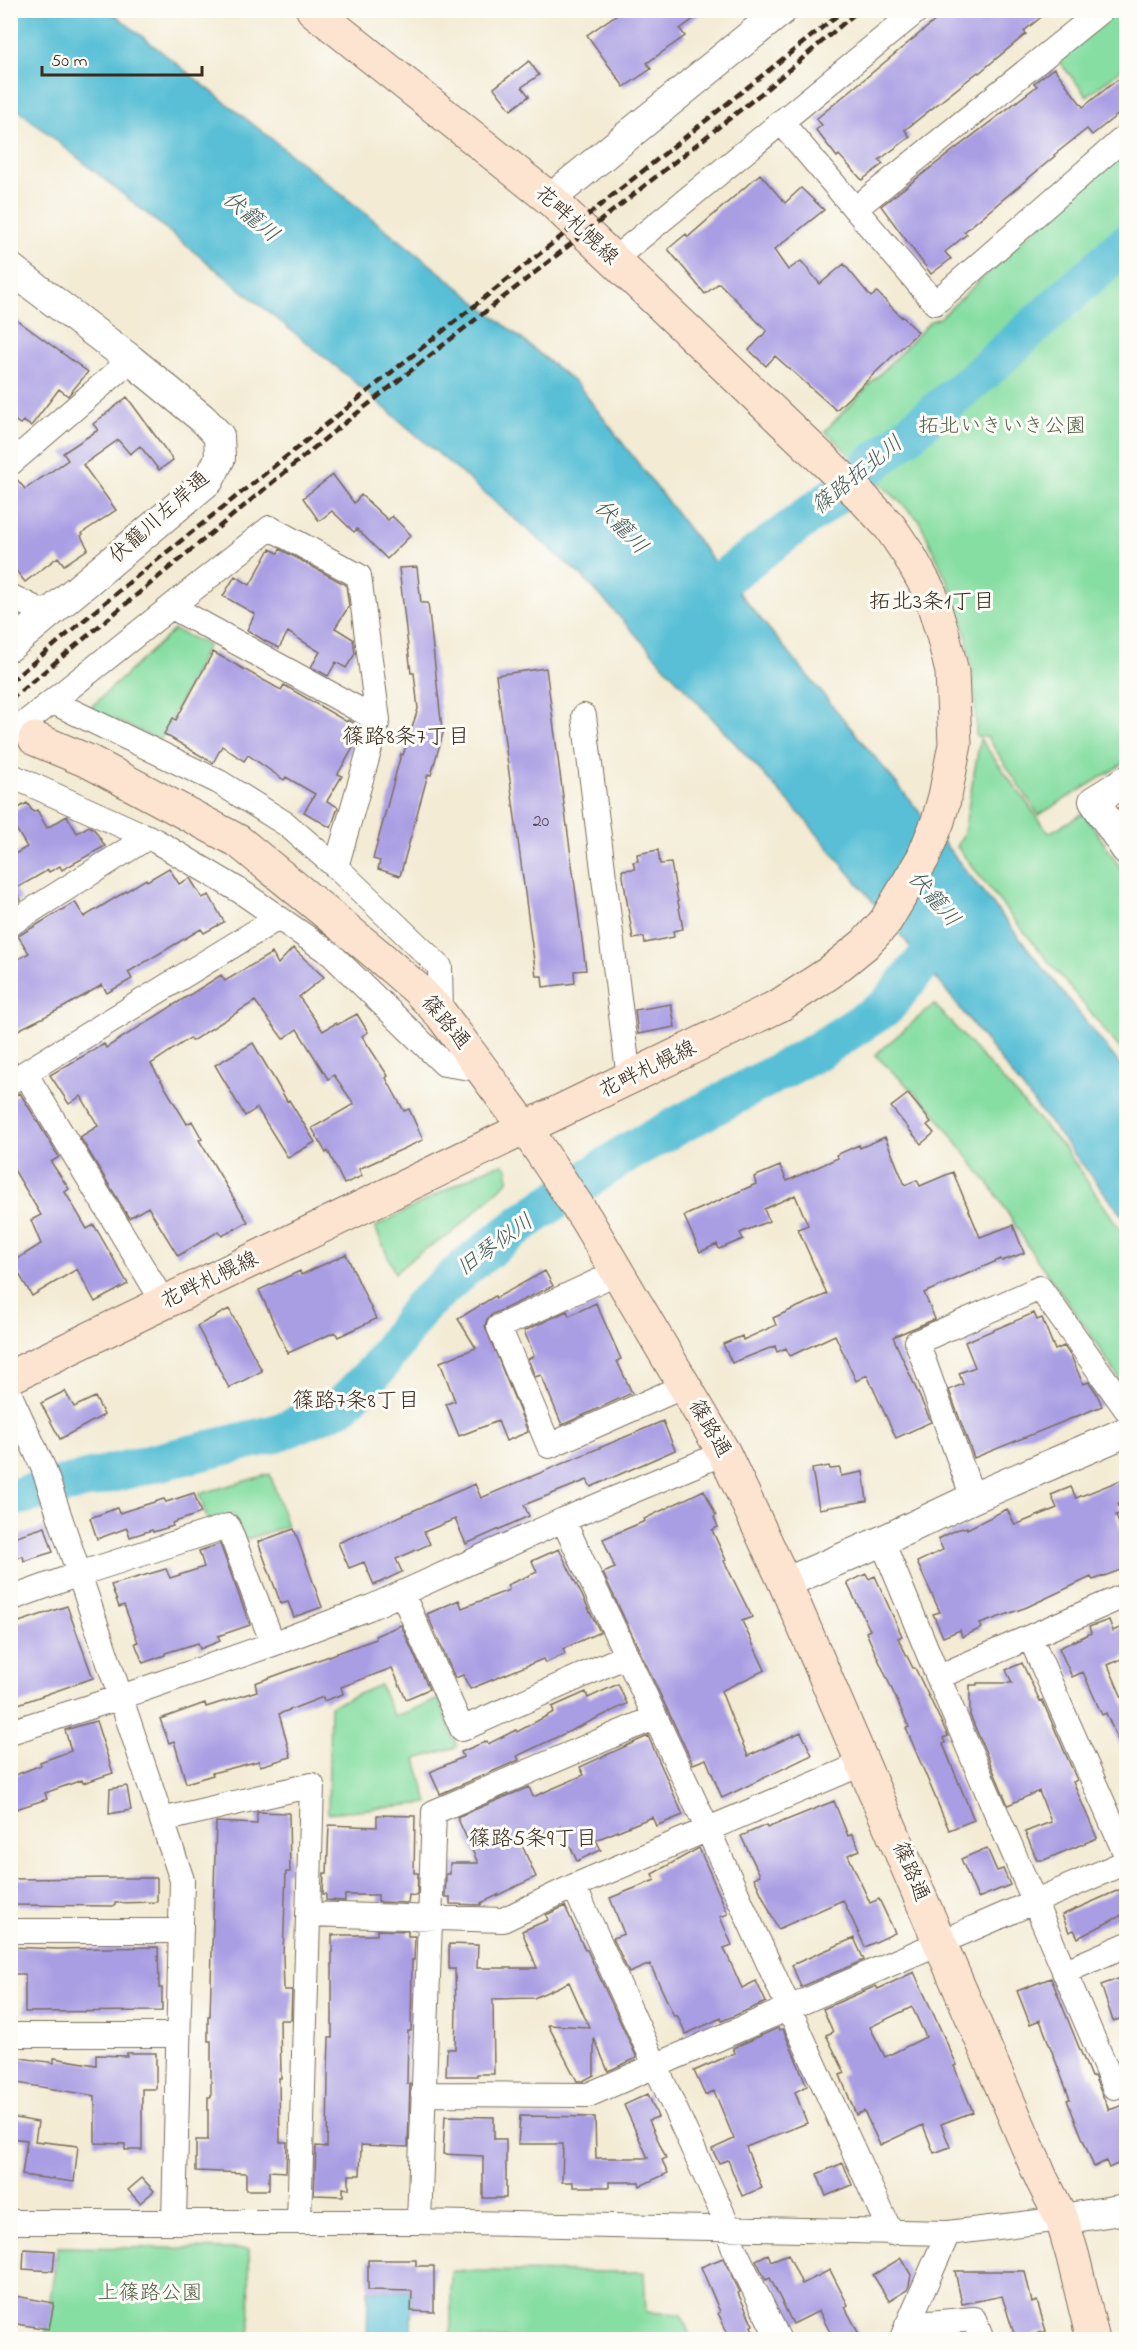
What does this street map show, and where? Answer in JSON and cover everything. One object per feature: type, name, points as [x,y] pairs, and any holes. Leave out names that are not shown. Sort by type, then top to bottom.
[{"type":"main road","name":"花畔札幌線","points":[[10,1377],[780,1005],[829,973],[865,944],[885,922],[923,858],[938,821],[949,780],[955,744],[952,672],[930,593],[890,526],[824,459],[550,199],[313,10]]},
{"type":"main road","name":"篠路通","points":[[23,737],[90,762],[238,841],[417,989],[441,1014],[526,1129],[582,1213],[724,1453],[785,1582],[1042,2180],[1062,2219],[1093,2340]]},
{"type":"street","points":[[550,199],[782,10]]},
{"type":"street","points":[[614,260],[918,10]]},
{"type":"street","points":[[855,209],[1102,10]]},
{"type":"street","points":[[782,123],[935,303],[1126,136]]},
{"type":"street","name":"伏籠川左岸通","points":[[10,268],[203,418],[219,436],[220,458],[209,480],[10,646]]},
{"type":"street","points":[[11,462],[131,360]]},
{"type":"street","points":[[23,737],[52,702],[270,528],[359,576],[378,720],[336,867]]},
{"type":"street","points":[[10,596],[49,615]]},
{"type":"street","points":[[172,607],[378,720]]},
{"type":"street","points":[[52,702],[219,782],[286,824],[336,867],[440,967],[441,1014]]},
{"type":"street","points":[[584,716],[629,1079]]},
{"type":"street","points":[[10,775],[148,837],[240,891],[331,954],[444,1064],[483,1070]]},
{"type":"street","points":[[1126,781],[1094,801],[1126,849]]},
{"type":"street","points":[[10,924],[148,837]]},
{"type":"street","points":[[164,1303],[18,1078],[278,918]]},
{"type":"street","points":[[618,1272],[499,1327],[549,1446],[684,1386]]},
{"type":"street","points":[[973,1498],[917,1342],[1040,1288],[1126,1409]]},
{"type":"street","points":[[10,1395],[43,1467],[182,1880],[174,2222]]},
{"type":"street","points":[[785,1582],[1126,1432]]},
{"type":"street","points":[[10,1732],[121,1697],[369,1608],[563,1520],[724,1453]]},
{"type":"street","points":[[563,1520],[708,1830],[891,2233]]},
{"type":"street","points":[[10,1599],[228,1526],[273,1644]]},
{"type":"street","points":[[882,1541],[1114,2087],[1126,2082]]},
{"type":"street","points":[[402,1593],[462,1730],[626,1656]]},
{"type":"street","points":[[938,1677],[1126,1595]]},
{"type":"street","points":[[1030,1637],[1126,1856]]},
{"type":"street","points":[[419,2222],[434,1812],[654,1718]]},
{"type":"street","points":[[308,1914],[503,1920],[574,1886],[864,1763]]},
{"type":"street","points":[[162,1820],[312,1785],[299,2222]]},
{"type":"street","points":[[423,2094],[588,2095],[1126,1863]]},
{"type":"street","points":[[574,1886],[730,2230],[732,2244],[779,2340]]},
{"type":"street","points":[[10,1931],[181,1931]]},
{"type":"street","points":[[1064,1972],[1126,1945]]},
{"type":"street","points":[[10,2035],[178,2036]]},
{"type":"street","points":[[10,2222],[419,2222],[948,2233],[1126,2209]]},
{"type":"street","points":[[904,2332],[948,2233]]},
{"type":"street","points":[[904,2332],[974,2319],[982,2340]]},
{"type":"green space","points":[[1114,12],[1126,17],[1126,66],[1087,96],[1057,59]]},
{"type":"green space","name":"拓北いきいき公園","points":[[1126,150],[1126,762],[1039,815],[987,737],[976,736],[975,695],[967,638],[950,587],[919,520],[825,431],[931,321],[940,318],[1041,222]]},
{"type":"green space","points":[[174,630],[208,645],[160,741],[90,708]]},
{"type":"green space","points":[[980,739],[1049,833],[1084,813],[1126,876],[1126,1056],[957,847],[964,832]]},
{"type":"green space","points":[[934,1004],[1066,1150],[1126,1238],[1126,1390],[1087,1329],[1033,1254],[994,1191],[929,1106],[875,1055]]},
{"type":"green space","points":[[503,1164],[508,1169],[508,1181],[450,1235],[420,1252],[395,1273],[375,1227],[488,1168]]},
{"type":"green space","points":[[270,1474],[287,1526],[244,1540],[234,1514],[208,1521],[199,1494]]},
{"type":"green space","points":[[380,1685],[394,1717],[439,1699],[457,1747],[416,1759],[428,1803],[328,1813],[330,1706]]},
{"type":"green space","name":"上篠路公園","points":[[58,2247],[249,2249],[250,2338],[282,2339],[44,2340]]},
{"type":"green space","points":[[451,2271],[644,2272],[646,2312],[681,2314],[692,2339],[451,2339]]},
{"type":"water","name":"伏籠川","points":[[10,11],[110,11],[442,274],[578,385],[717,566],[897,784],[1126,1072],[1126,1220],[941,984],[808,823],[584,578],[338,368],[11,104]]},
{"type":"water","points":[[368,2290],[412,2291],[411,2339],[367,2340]]},
{"type":"building","points":[[623,10],[706,10],[680,29],[685,36],[647,63],[651,69],[624,87],[587,35]]},
{"type":"building","points":[[948,10],[1050,10],[1024,31],[1026,34],[979,73],[905,130],[910,137],[879,160],[883,164],[862,180],[839,155],[837,157],[816,130],[822,125],[816,119]]},
{"type":"building","points":[[529,61],[539,75],[522,87],[529,96],[511,110],[494,88]]},
{"type":"building","points":[[1054,68],[1083,107],[1126,73],[1126,108],[1092,135],[1087,129],[1054,155],[964,232],[967,234],[945,252],[951,259],[931,274],[881,206],[1037,86],[1034,83]]},
{"type":"building","points":[[760,174],[785,203],[801,188],[824,210],[774,250],[788,270],[801,261],[820,284],[844,264],[871,297],[877,292],[918,332],[836,410],[775,356],[766,366],[749,350],[767,331],[719,283],[705,294],[668,249],[686,234],[688,237]]},
{"type":"building","points":[[10,315],[88,372],[68,396],[59,389],[31,426],[23,421],[20,424],[10,417]]},
{"type":"building","points":[[127,397],[173,460],[159,470],[140,446],[130,454],[118,440],[83,465],[116,510],[82,533],[81,536],[88,549],[64,565],[58,557],[25,582],[10,563],[10,478],[15,477],[25,489],[68,460],[63,453],[98,430],[93,424]]},
{"type":"building","points":[[333,475],[354,503],[361,495],[388,520],[392,516],[411,535],[387,559],[357,529],[354,532],[332,511],[319,521],[303,498]]},
{"type":"building","points":[[270,549],[278,553],[280,549],[346,585],[349,606],[335,628],[353,639],[355,654],[346,668],[336,662],[328,676],[311,667],[320,652],[288,632],[279,648],[265,641],[247,630],[255,614],[223,596],[235,576],[250,585]]},
{"type":"building","points":[[417,567],[421,603],[428,603],[442,729],[444,730],[431,775],[428,774],[400,876],[378,869],[380,861],[373,859],[401,754],[403,755],[418,709],[414,673],[411,673],[399,568]]},
{"type":"building","points":[[213,652],[281,690],[284,685],[347,722],[348,720],[361,727],[357,741],[338,774],[342,776],[327,801],[338,807],[331,828],[304,812],[315,794],[286,777],[284,780],[248,755],[244,761],[222,746],[213,763],[164,734],[173,718],[176,720]]},
{"type":"building","points":[[546,668],[586,970],[574,971],[575,983],[543,987],[542,976],[536,976],[496,675]]},
{"type":"building","points":[[27,803],[33,812],[37,810],[47,828],[67,816],[77,833],[89,826],[94,829],[105,846],[62,870],[60,866],[49,872],[48,870],[15,889],[21,900],[10,907],[10,857],[27,847],[10,819],[10,813]]},
{"type":"building","points":[[658,850],[660,864],[671,863],[683,929],[673,931],[674,937],[645,943],[644,937],[633,939],[622,870],[635,869],[633,862],[638,861],[637,854]]},
{"type":"building","points":[[169,868],[179,884],[190,878],[202,898],[209,895],[224,922],[204,933],[201,929],[128,972],[132,979],[107,993],[102,985],[10,1034],[10,964],[29,953],[18,936],[75,902],[84,917],[146,879],[147,881]]},
{"type":"building","points":[[293,948],[324,977],[299,997],[323,1031],[357,1014],[368,1032],[362,1036],[388,1076],[386,1078],[404,1111],[409,1109],[423,1140],[359,1169],[362,1176],[344,1184],[328,1151],[326,1153],[312,1128],[354,1104],[334,1075],[328,1079],[297,1029],[283,1039],[255,1001],[192,1041],[190,1038],[151,1064],[187,1124],[192,1121],[202,1139],[199,1140],[248,1222],[222,1236],[219,1231],[178,1256],[148,1207],[129,1218],[80,1137],[98,1126],[81,1096],[69,1104],[50,1075],[104,1044],[106,1048],[221,975],[225,981],[272,953],[278,964]]},
{"type":"building","points":[[671,1004],[675,1027],[638,1034],[635,1010]]},
{"type":"building","points":[[253,1043],[287,1101],[289,1100],[315,1142],[288,1158],[257,1108],[245,1116],[215,1065]]},
{"type":"building","points":[[20,1093],[59,1157],[51,1162],[69,1189],[65,1192],[87,1229],[94,1225],[128,1284],[95,1302],[77,1269],[32,1296],[12,1262],[41,1244],[31,1220],[41,1215],[10,1163],[10,1098]]},
{"type":"building","points":[[908,1094],[931,1122],[927,1125],[934,1133],[921,1144],[891,1107]]},
{"type":"building","points":[[885,1137],[905,1185],[917,1180],[920,1186],[953,1172],[980,1237],[1013,1225],[1024,1253],[1002,1261],[1001,1259],[924,1293],[935,1319],[893,1337],[931,1422],[896,1438],[867,1375],[856,1381],[835,1335],[790,1356],[786,1348],[777,1352],[775,1346],[732,1363],[723,1344],[742,1336],[743,1340],[776,1325],[773,1318],[827,1294],[798,1229],[808,1225],[795,1195],[764,1209],[769,1221],[740,1233],[743,1239],[719,1249],[717,1244],[700,1252],[684,1216],[756,1184],[754,1177],[780,1166],[787,1181],[838,1158],[836,1155]]},
{"type":"building","points":[[346,1254],[376,1319],[338,1337],[335,1332],[288,1353],[259,1290],[300,1271],[301,1275]]},
{"type":"building","points":[[545,1271],[553,1286],[493,1314],[487,1319],[485,1326],[528,1432],[506,1441],[498,1421],[459,1436],[446,1404],[455,1401],[440,1362],[476,1348],[458,1319],[495,1296],[496,1298]]},
{"type":"building","points":[[596,1303],[621,1359],[617,1361],[632,1393],[562,1425],[541,1375],[535,1377],[528,1359],[534,1356],[524,1331],[567,1311],[569,1316]]},
{"type":"building","points":[[229,1309],[262,1371],[229,1388],[197,1326]]},
{"type":"building","points":[[1034,1313],[1037,1320],[1042,1318],[1055,1350],[1064,1346],[1083,1384],[1089,1382],[1102,1406],[974,1458],[949,1390],[963,1384],[959,1373],[975,1367],[965,1342]]},
{"type":"building","points":[[65,1391],[74,1407],[95,1397],[104,1415],[60,1439],[41,1403]]},
{"type":"building","points":[[663,1421],[675,1450],[591,1487],[587,1480],[524,1505],[529,1516],[466,1544],[455,1519],[424,1532],[430,1544],[396,1559],[402,1572],[374,1585],[364,1562],[349,1568],[338,1543],[475,1484],[481,1498]]},
{"type":"building","points":[[829,1466],[830,1469],[840,1468],[841,1476],[863,1472],[867,1501],[819,1509],[812,1469]]},
{"type":"building","points":[[1126,1478],[1126,1500],[1118,1504],[1122,1513],[1116,1515],[1126,1544],[1126,1568],[1093,1580],[1091,1577],[1027,1607],[980,1624],[982,1628],[962,1637],[960,1630],[943,1637],[933,1614],[940,1612],[917,1562],[943,1550],[938,1539],[956,1530],[967,1527],[967,1529],[1007,1509],[1015,1525],[1057,1508],[1051,1495],[1071,1487],[1076,1498]]},
{"type":"building","points":[[704,1490],[716,1516],[714,1517],[718,1527],[712,1530],[726,1560],[724,1561],[752,1617],[742,1621],[765,1670],[721,1691],[732,1719],[748,1756],[801,1732],[812,1755],[722,1798],[706,1759],[693,1764],[603,1573],[615,1568],[603,1539],[645,1521],[644,1519]]},
{"type":"building","points":[[194,1493],[201,1513],[153,1532],[152,1530],[130,1537],[127,1528],[97,1539],[90,1518],[117,1508],[119,1513],[164,1499],[166,1502]]},
{"type":"building","points":[[45,1527],[53,1552],[24,1561],[23,1556],[10,1560],[10,1538]]},
{"type":"building","points":[[294,1529],[322,1607],[294,1617],[288,1602],[281,1604],[258,1542]]},
{"type":"building","points":[[220,1544],[250,1625],[218,1636],[220,1641],[200,1649],[198,1643],[165,1653],[165,1655],[143,1663],[124,1605],[119,1607],[111,1585],[166,1569],[170,1578],[204,1567],[199,1551]]},
{"type":"building","points":[[559,1549],[600,1632],[563,1649],[565,1654],[545,1663],[543,1659],[470,1689],[463,1675],[455,1678],[427,1614],[459,1600],[462,1608],[509,1590],[507,1585],[537,1572],[532,1561]]},
{"type":"building","points":[[866,1574],[869,1579],[875,1576],[902,1636],[898,1638],[948,1736],[943,1738],[945,1743],[943,1744],[974,1820],[949,1830],[906,1728],[909,1727],[866,1632],[870,1630],[847,1583]]},
{"type":"building","points":[[67,1606],[93,1678],[10,1707],[10,1625]]},
{"type":"building","points":[[1109,1620],[1113,1631],[1126,1625],[1126,1657],[1108,1665],[1126,1707],[1126,1759],[1106,1713],[1102,1715],[1083,1672],[1072,1677],[1059,1648],[1091,1633],[1089,1627]]},
{"type":"building","points":[[401,1625],[429,1689],[406,1699],[392,1668],[341,1687],[343,1694],[324,1701],[323,1697],[279,1714],[291,1757],[260,1766],[259,1761],[212,1773],[213,1775],[186,1783],[174,1741],[169,1743],[160,1719],[205,1703],[206,1707],[257,1691],[255,1683],[376,1639],[375,1636]]},
{"type":"building","points":[[1022,1663],[1040,1701],[1042,1700],[1077,1780],[1073,1782],[1097,1838],[1044,1860],[1037,1860],[1025,1832],[1051,1822],[1039,1791],[1008,1805],[970,1715],[970,1685],[1012,1683],[1006,1670]]},
{"type":"building","points":[[618,1684],[627,1704],[517,1756],[519,1760],[440,1794],[430,1772],[463,1757],[461,1752],[487,1741],[488,1744],[516,1730],[517,1732],[554,1712],[552,1707],[586,1692],[588,1698]]},
{"type":"building","points":[[96,1721],[113,1773],[83,1783],[82,1780],[45,1793],[47,1799],[10,1811],[10,1777],[41,1765],[40,1762],[71,1751],[65,1730]]},
{"type":"building","points":[[648,1736],[683,1815],[656,1826],[652,1817],[596,1840],[601,1850],[577,1861],[561,1826],[521,1843],[536,1877],[481,1905],[450,1904],[450,1897],[445,1897],[446,1874],[450,1874],[450,1863],[478,1863],[457,1817],[529,1787],[533,1797],[584,1775],[580,1767]]},
{"type":"building","points":[[127,1786],[131,1810],[109,1814],[110,1789]]},
{"type":"building","points":[[834,1801],[848,1836],[852,1834],[860,1850],[848,1855],[870,1903],[879,1899],[895,1933],[865,1947],[843,1900],[778,1929],[754,1878],[760,1875],[741,1836]]},
{"type":"building","points":[[257,1812],[289,1813],[290,1872],[286,1872],[283,1955],[284,1990],[292,1990],[291,2020],[280,2020],[281,2078],[279,2078],[280,2142],[287,2142],[286,2172],[269,2171],[269,2190],[246,2190],[246,2173],[196,2171],[196,2140],[208,2140],[208,2097],[211,2097],[211,2041],[208,2041],[208,2016],[210,2016],[216,1822],[257,1824]]},
{"type":"building","points":[[377,1815],[415,1816],[414,1873],[418,1873],[417,1896],[409,1895],[408,1903],[378,1902],[378,1895],[345,1895],[345,1901],[326,1900],[326,1894],[323,1894],[324,1873],[327,1873],[329,1825],[377,1827]]},
{"type":"building","points":[[699,1848],[728,1914],[720,1917],[732,1945],[724,1948],[742,1988],[756,1981],[766,2002],[722,2021],[721,2018],[686,2034],[677,2015],[674,2016],[650,1964],[629,1973],[613,1938],[624,1934],[610,1898],[655,1880],[652,1874]]},
{"type":"building","points":[[987,1848],[997,1871],[1003,1869],[1010,1885],[978,1898],[961,1859]]},
{"type":"building","points":[[157,1878],[157,1902],[115,1903],[115,1906],[10,1905],[10,1879]]},
{"type":"building","points":[[1126,1887],[1126,1913],[1078,1938],[1074,1930],[1069,1932],[1062,1915]]},
{"type":"building","points":[[565,1906],[637,2058],[608,2071],[594,2038],[594,2075],[583,2081],[577,2081],[548,2025],[589,2027],[569,1982],[534,1998],[493,1999],[494,2074],[446,2076],[447,2049],[455,2049],[456,2010],[455,1969],[449,1969],[449,1944],[478,1945],[477,1968],[537,1968],[522,1931],[548,1920],[546,1915]]},
{"type":"building","points":[[377,1930],[408,1931],[408,1936],[415,1936],[414,1960],[412,1960],[411,2031],[408,2031],[407,2084],[410,2084],[408,2147],[361,2145],[360,2175],[349,2175],[349,2189],[343,2188],[343,2196],[314,2195],[316,2146],[327,2147],[329,2038],[332,2038],[332,1935],[377,1935]]},
{"type":"building","points":[[854,1938],[864,1960],[801,1987],[792,1965]]},
{"type":"building","points":[[10,1947],[57,1949],[158,1947],[162,2011],[25,2012],[25,1974],[10,1974]]},
{"type":"building","points":[[914,1972],[957,2065],[954,2066],[973,2112],[941,2124],[950,2147],[934,2153],[923,2125],[880,2145],[864,2111],[856,2115],[840,2075],[845,2073],[826,2035],[833,2032],[823,2009],[876,1986],[878,1989]],"holes":[[[912,2007],[926,2037],[885,2057],[870,2027]]]},
{"type":"building","points":[[1126,1976],[1126,2017],[1113,2021],[1101,1985]]},
{"type":"building","points":[[1051,1978],[1091,2077],[1094,2076],[1109,2110],[1126,2104],[1126,2160],[1109,2168],[1106,2161],[1094,2167],[1067,2100],[1070,2099],[1040,2020],[1030,2024],[1017,1991]]},
{"type":"building","points":[[778,2028],[783,2029],[807,2086],[795,2092],[807,2123],[746,2147],[762,2188],[742,2196],[728,2160],[719,2163],[712,2149],[734,2139],[714,2091],[705,2095],[694,2071],[735,2053],[733,2048]]},
{"type":"building","points":[[127,2053],[156,2053],[156,2089],[142,2089],[142,2150],[125,2150],[125,2144],[95,2143],[95,2096],[11,2082],[15,2057],[54,2063],[54,2058],[96,2065],[96,2055],[127,2056]]},
{"type":"building","points":[[648,2094],[658,2117],[649,2120],[666,2158],[662,2160],[668,2173],[640,2186],[639,2182],[609,2182],[609,2187],[573,2187],[573,2182],[562,2182],[563,2144],[518,2144],[520,2116],[595,2117],[596,2158],[648,2158],[624,2105]]},
{"type":"building","points":[[445,2116],[494,2117],[494,2139],[506,2139],[506,2198],[483,2198],[483,2156],[443,2154]]},
{"type":"building","points":[[10,2117],[38,2122],[35,2141],[78,2146],[74,2182],[22,2175],[27,2140],[10,2138]]},
{"type":"building","points":[[843,2163],[852,2185],[826,2196],[817,2174]]},
{"type":"building","points":[[142,2178],[154,2191],[140,2203],[128,2190]]},
{"type":"building","points":[[24,2249],[55,2251],[53,2271],[23,2269]]},
{"type":"building","points":[[768,2254],[771,2261],[788,2254],[802,2284],[830,2270],[848,2305],[845,2307],[862,2340],[834,2340],[819,2311],[793,2324],[770,2278],[766,2280],[756,2260]]},
{"type":"building","points":[[723,2258],[740,2292],[738,2293],[753,2325],[751,2326],[757,2340],[731,2340],[718,2313],[720,2312],[701,2267]]},
{"type":"building","points":[[901,2258],[911,2275],[909,2286],[907,2290],[889,2301],[873,2275]]},
{"type":"building","points":[[368,2260],[416,2260],[416,2266],[434,2266],[434,2312],[411,2311],[412,2291],[368,2290]]},
{"type":"building","points":[[955,2271],[1025,2271],[1032,2303],[1037,2301],[1046,2331],[1016,2340],[1002,2296],[962,2304]]},
{"type":"building","points":[[10,2295],[54,2303],[49,2329],[10,2323]]},
{"type":"waterway","name":"篠路拓北川","points":[[689,604],[823,505],[981,374],[1126,243]]},
{"type":"waterway","name":"旧琴似川","points":[[10,1498],[278,1433],[342,1405],[377,1369],[421,1307],[467,1266],[525,1221],[628,1152],[816,1052],[886,1007],[926,958],[950,917]]},
{"type":"railway","points":[[10,682],[137,576],[844,10]]},
{"type":"railway","points":[[10,700],[332,433],[763,92],[859,10]]},
{"type":"district","name":"拓北3条1丁目","points":[[932,603]]},
{"type":"district","name":"篠路8条7丁目","points":[[406,738]]},
{"type":"district","name":"篠路7条8丁目","points":[[356,1402]]},
{"type":"district","name":"篠路5条9丁目","points":[[533,1840]]}]
